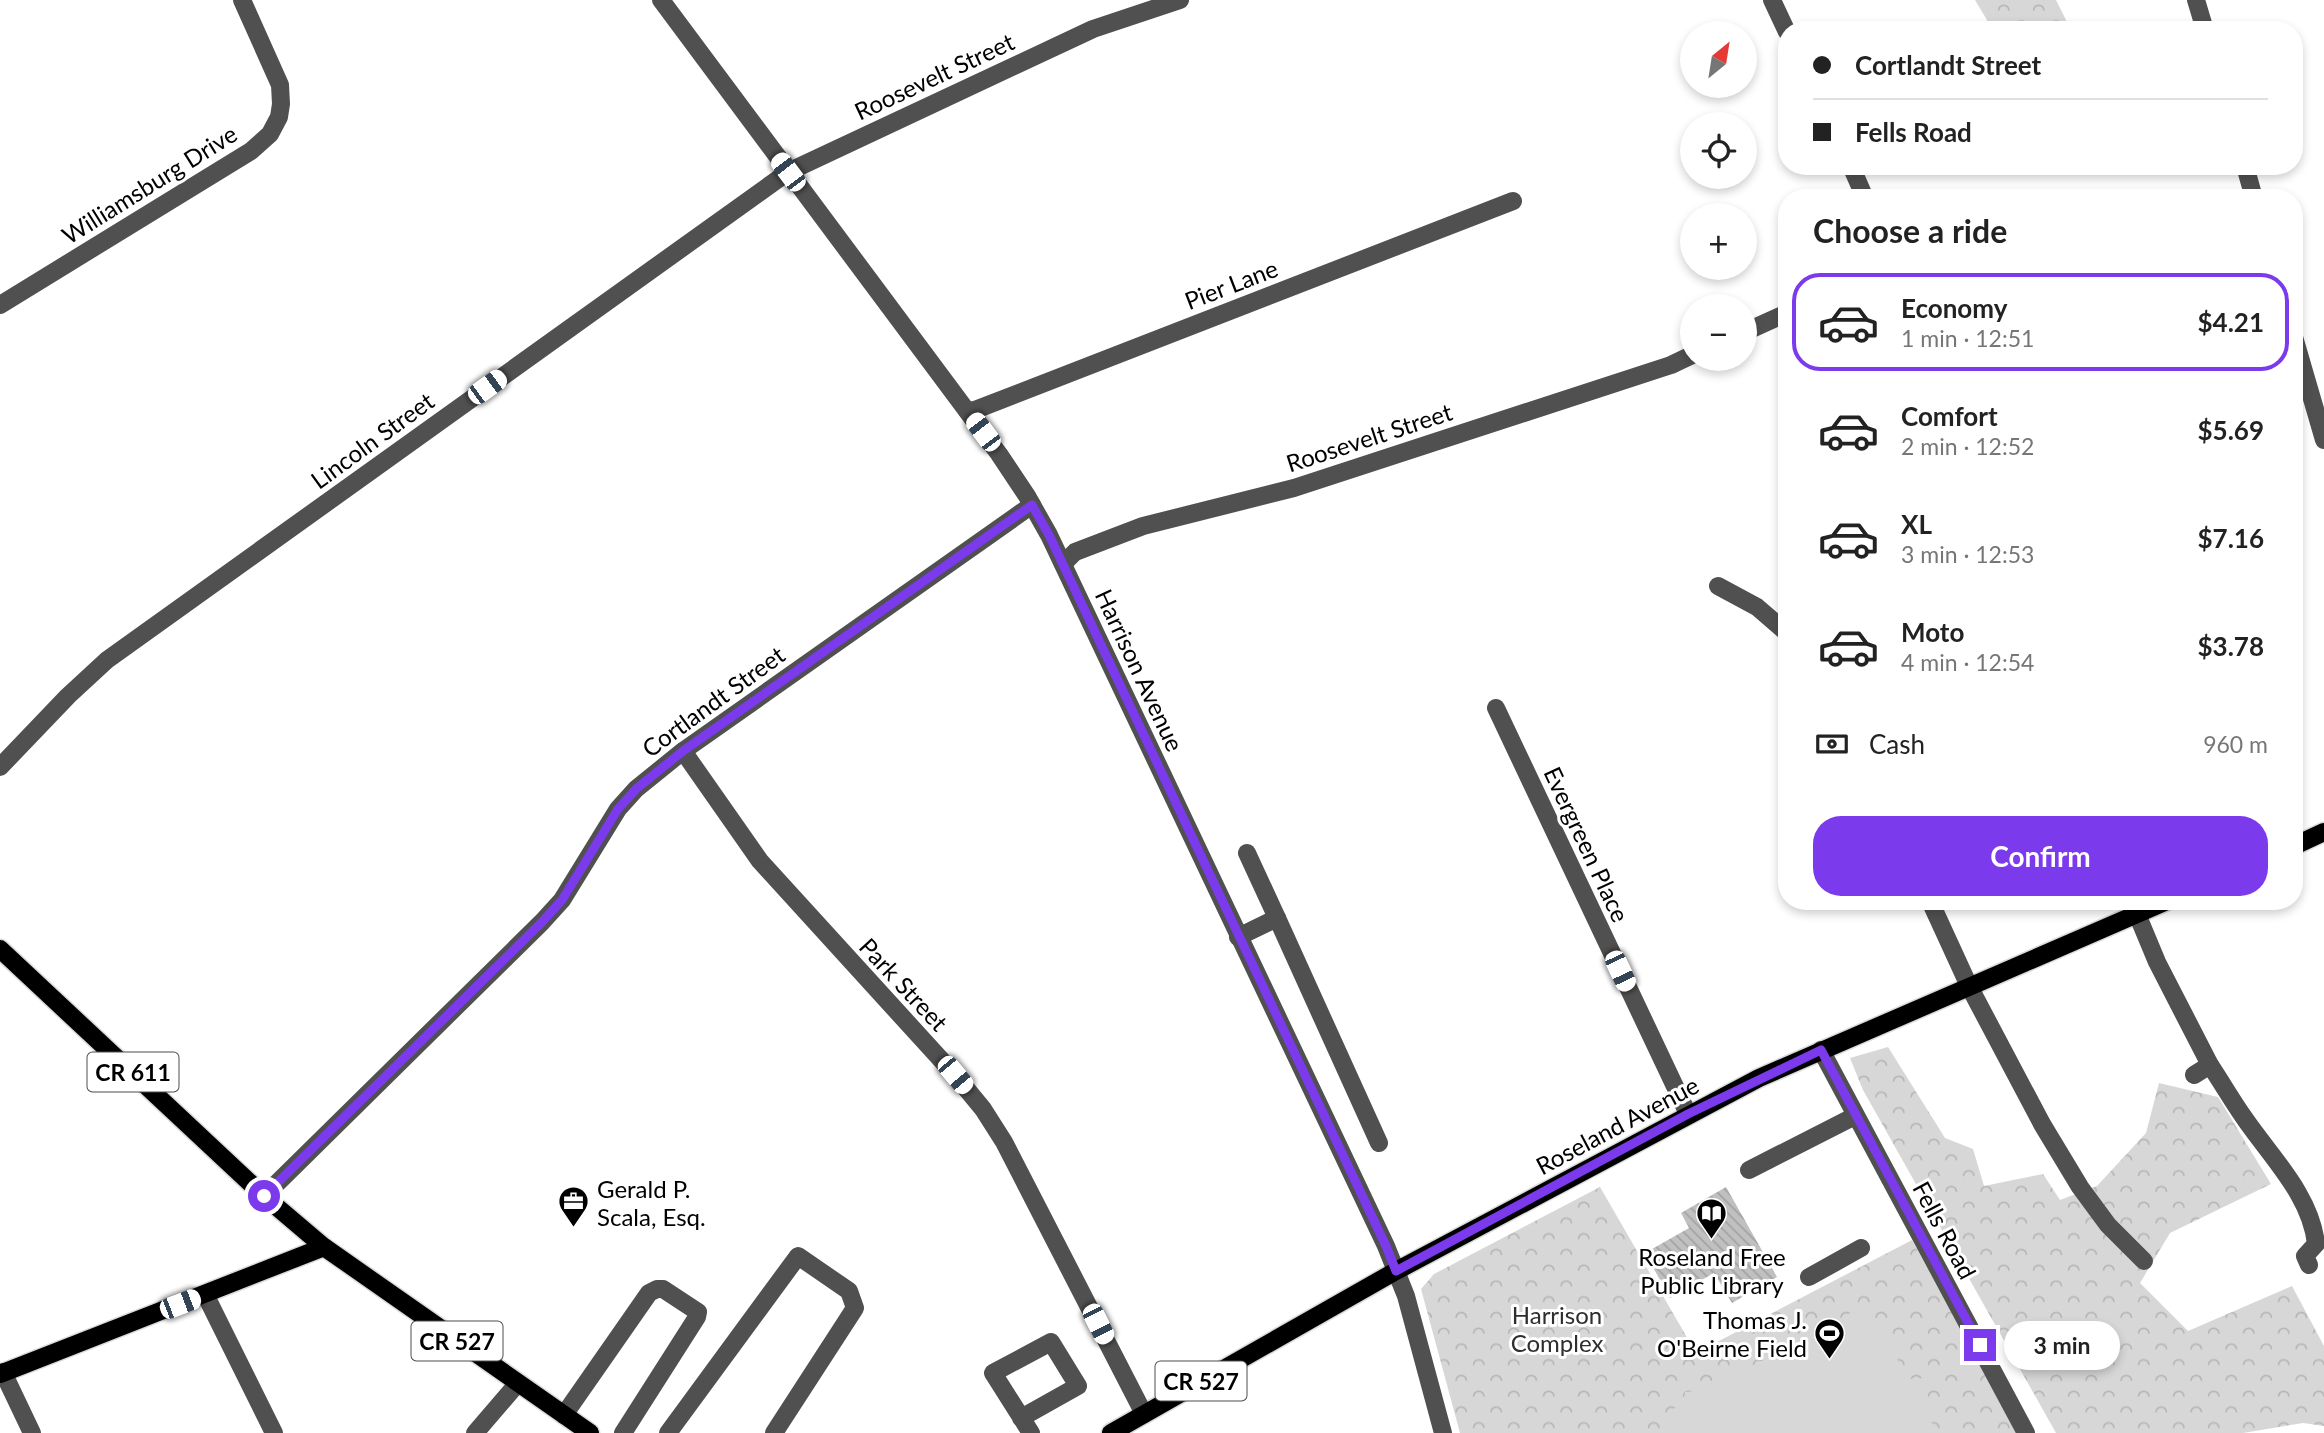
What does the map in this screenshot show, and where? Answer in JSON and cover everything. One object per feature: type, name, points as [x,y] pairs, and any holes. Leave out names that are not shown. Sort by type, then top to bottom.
[{"type":"main road","points":[[2303,842],[2324,832]]},
{"type":"main road","name":"Roseland Avenue","points":[[1111,1433],[1396,1271],[1688,1114],[1821,1050],[2146,910]]},
{"type":"main road","name":"CR 611","points":[[0,949],[264,1196],[324,1247]]},
{"type":"main road","points":[[1,1373],[324,1247]]},
{"type":"main road","name":"CR 527","points":[[324,1247],[590,1433]]},
{"type":"street","name":"Williamsburg Drive","points":[[0,305],[251,151],[270,134],[279,117],[280,85],[242,0]]},
{"type":"street","name":"Harrison Avenue","points":[[661,0],[999,454],[1032,505],[1063,564],[1381,1235],[1406,1296],[1443,1433]]},
{"type":"street","name":"Roosevelt Street","points":[[788,172],[1093,29],[1180,0]]},
{"type":"street","points":[[1772,0],[1782,21]]},
{"type":"street","points":[[2196,0],[2202,21]]},
{"type":"street","name":"Lincoln Street","points":[[0,767],[68,696],[107,660],[788,172]]},
{"type":"street","name":"Pier Lane","points":[[967,411],[1513,201]]},
{"type":"street","points":[[1757,327],[1778,317]]},
{"type":"street","name":"Roosevelt Street","points":[[1063,564],[1075,552],[1143,526],[1294,488],[1680,361]]},
{"type":"street","points":[[2303,368],[2324,440]]},
{"type":"street","name":"Cortlandt Street","points":[[264,1196],[542,922],[562,900],[618,809],[636,789],[683,751],[1032,505]]},
{"type":"street","points":[[1718,586],[1758,607],[1778,626]]},
{"type":"street","name":"Evergreen Place","points":[[1496,708],[1688,1114]]},
{"type":"street","name":"Park Street","points":[[683,751],[760,861],[983,1109],[1004,1142],[1143,1414]]},
{"type":"street","points":[[1247,853],[1379,1143]]},
{"type":"street","points":[[1934,910],[1969,986],[2042,1124],[2080,1187],[2108,1225],[2144,1261]]},
{"type":"street","points":[[2137,914],[2157,962],[2210,1065],[2305,1205],[2314,1224],[2316,1244],[2305,1255],[2309,1265]]},
{"type":"street","points":[[1238,937],[1277,918]]},
{"type":"street","name":"Fells Road","points":[[1821,1050],[2026,1433]]},
{"type":"street","points":[[2194,1075],[2210,1065]]},
{"type":"street","points":[[1749,1170],[1856,1116]]},
{"type":"street","points":[[1809,1278],[1861,1248]]},
{"type":"street","points":[[668,1433],[798,1256],[849,1291],[855,1308],[774,1433]]},
{"type":"street","points":[[564,1415],[649,1293],[663,1289],[698,1312],[697,1317],[623,1433]]},
{"type":"street","points":[[205,1294],[274,1433]]},
{"type":"street","points":[[1051,1342],[1078,1386],[1026,1425],[993,1373],[1051,1342]]},
{"type":"street","points":[[1,1373],[32,1433]]},
{"type":"street","points":[[475,1433],[518,1383]]},
{"type":"green space","points":[[1975,0],[2056,0],[2066,21],[1988,21]]},
{"type":"green space","points":[[1888,1047],[1945,1138],[1973,1149],[1984,1186],[2043,1174],[2060,1200],[2097,1186],[2146,1133],[2159,1083],[2218,1097],[2271,1184],[2170,1233],[2140,1283],[2188,1331],[2292,1286],[2324,1346],[2324,1426],[2303,1423],[2243,1433],[2056,1433],[1863,1090],[1850,1058]]},
{"type":"green space","name":"Harrison Complex","points":[[1600,1187],[1696,1353],[1912,1240],[2018,1433],[1460,1433],[1421,1289],[1434,1274]]},
{"type":"green space","name":"Thomas J. O'Beirne Field","points":[[1867,1304],[1908,1379],[1924,1378],[1929,1418],[1938,1433],[1671,1433],[1660,1416],[1684,1403],[1685,1392],[1708,1390]]},
{"type":"building","name":"Roseland Free Public Library","points":[[1726,1187],[1777,1277],[1732,1303],[1714,1273],[1670,1298],[1645,1253],[1689,1228],[1681,1213]]},
{"type":"place","name":"Gerald P. Scala, Esq.","points":[[574,1229]]},
{"type":"place","name":"Roseland Free Public Library","points":[[1712,1241]]},
{"type":"place","name":"Thomas J. O'Beirne Field","points":[[1830,1360]]},
{"type":"route","points":[[264,1196],[542,922],[562,900],[601,834],[636,789],[683,751],[1032,505],[1049,535],[1396,1271],[1688,1114],[1821,1050],[1980,1345]]}]
